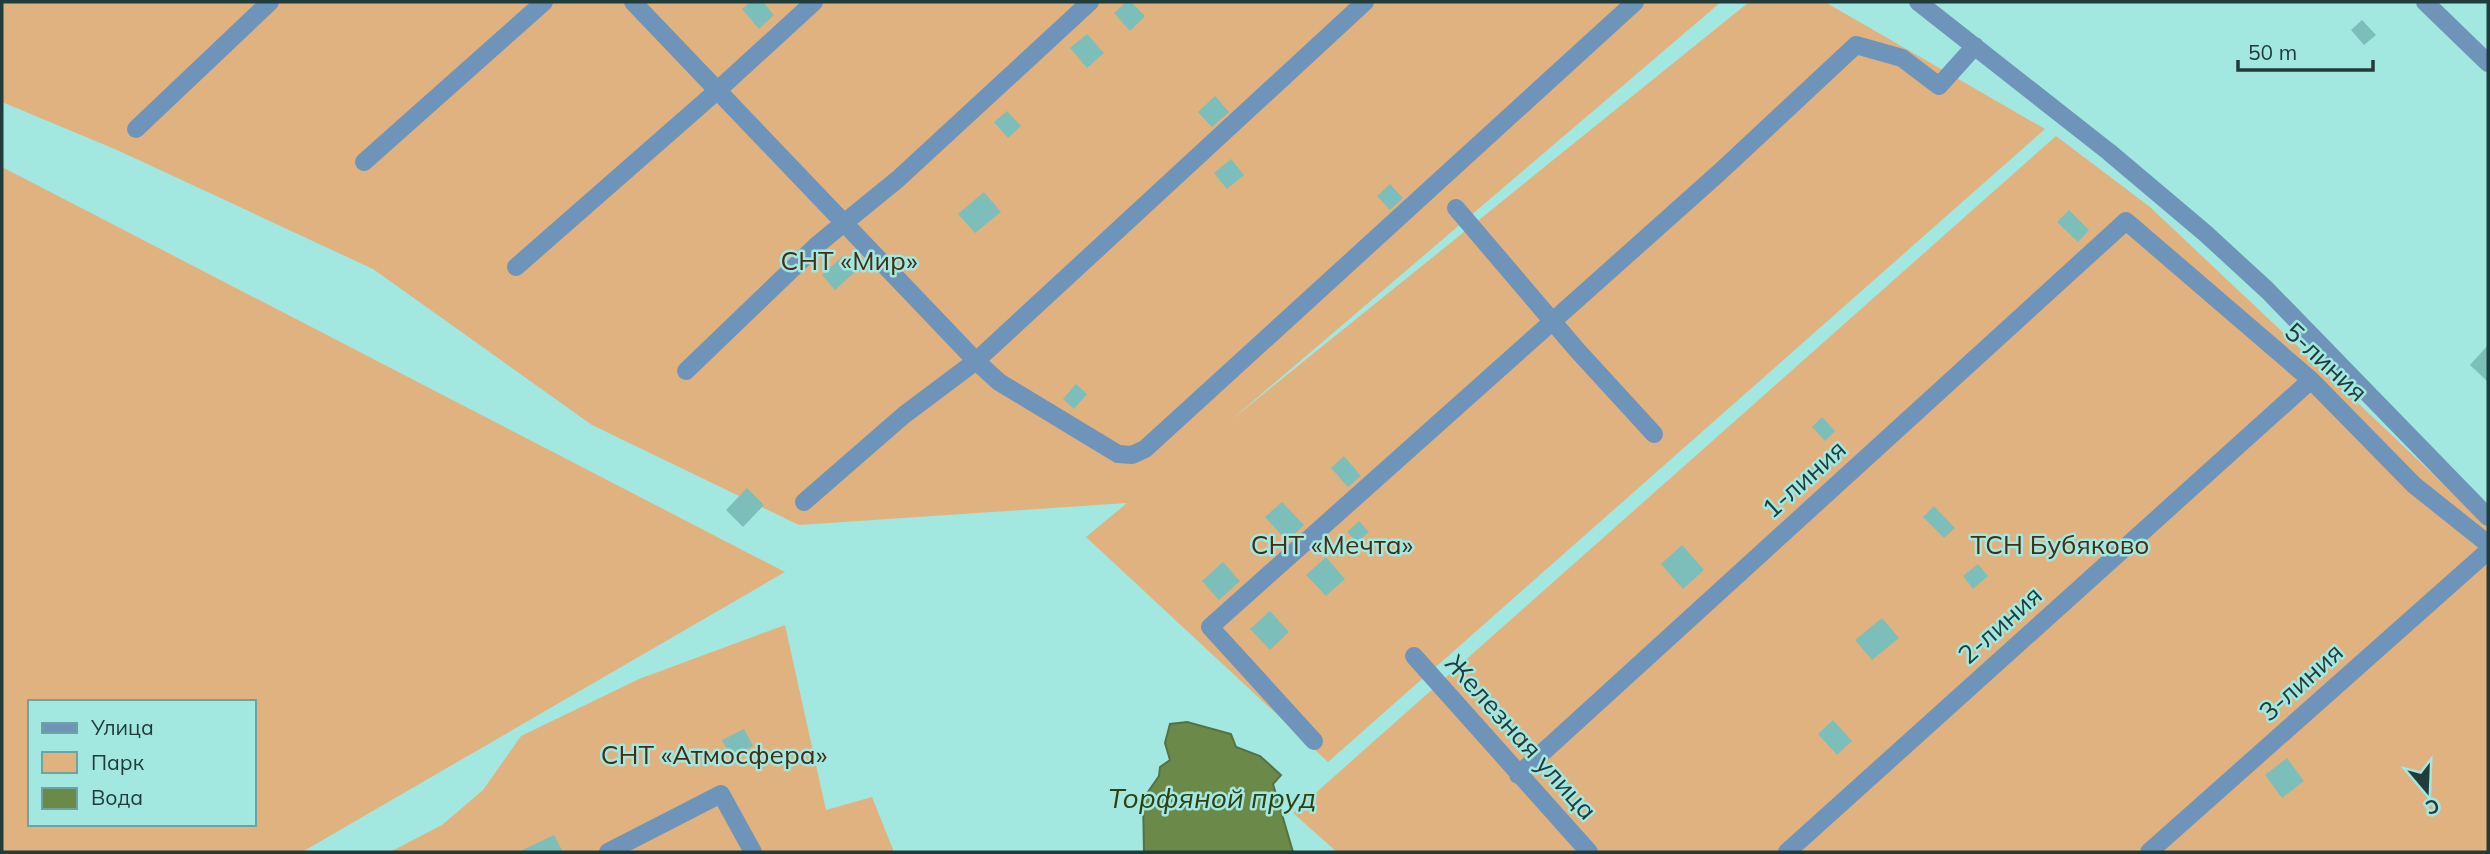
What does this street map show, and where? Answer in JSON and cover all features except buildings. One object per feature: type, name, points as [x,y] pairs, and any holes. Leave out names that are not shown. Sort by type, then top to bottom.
[{"type":"street","points":[[136,129],[270,2]]},
{"type":"street","points":[[363,162],[544,2]]},
{"type":"street","points":[[633,2],[999,382],[1118,454],[1132,455],[1145,449],[1635,2]]},
{"type":"street","points":[[516,267],[814,2]]},
{"type":"street","points":[[686,371],[817,245],[898,179],[1090,2]]},
{"type":"street","points":[[804,502],[904,415],[976,361],[1365,2]]},
{"type":"street","points":[[1918,2],[2119,161],[2258,282],[2488,517]]},
{"type":"street","points":[[2425,2],[2488,63]]},
{"type":"street","points":[[1314,741],[1210,627],[1721,171],[1856,45],[1902,58],[1939,86],[1975,46]]},
{"type":"street","points":[[1457,208],[1577,350],[1654,434]]},
{"type":"street","name":"5-линия","points":[[2126,221],[2311,380],[2414,485],[2488,544]]},
{"type":"street","name":"1-линия","points":[[1518,775],[2126,221]]},
{"type":"street","name":"2-линия","points":[[1787,852],[2311,380]]},
{"type":"street","name":"3-линия","points":[[2149,852],[2488,551]]},
{"type":"street","name":"Железная улица","points":[[1414,656],[1589,852]]},
{"type":"street","points":[[608,852],[721,794],[753,852]]},
{"type":"green space","name":"СНТ «Мир»","points":[[2,2],[1721,2],[1231,420],[1749,2],[1825,2],[2045,129],[1328,762],[1086,537],[1127,503],[799,525],[592,425],[373,269],[117,150],[2,102]]},
{"type":"green space","name":"ТСН Бубяково","points":[[2056,136],[2150,207],[2488,526],[2488,852],[1337,852],[1293,813]]},
{"type":"green space","points":[[2,167],[785,572],[302,852],[2,852]]},
{"type":"green space","name":"СНТ «Атмосфера»","points":[[785,625],[826,810],[872,797],[894,852],[390,852],[442,825],[483,790],[521,736],[639,679]]},
{"type":"water","name":"Торфяной пруд","points":[[1187,722],[1231,734],[1236,747],[1260,756],[1281,775],[1273,784],[1293,852],[1144,852],[1143,799],[1159,776],[1160,767],[1170,760],[1165,743],[1170,724]]},
{"type":"park label","name":"СНТ «Мечта»","points":[[1332,545]]}]
